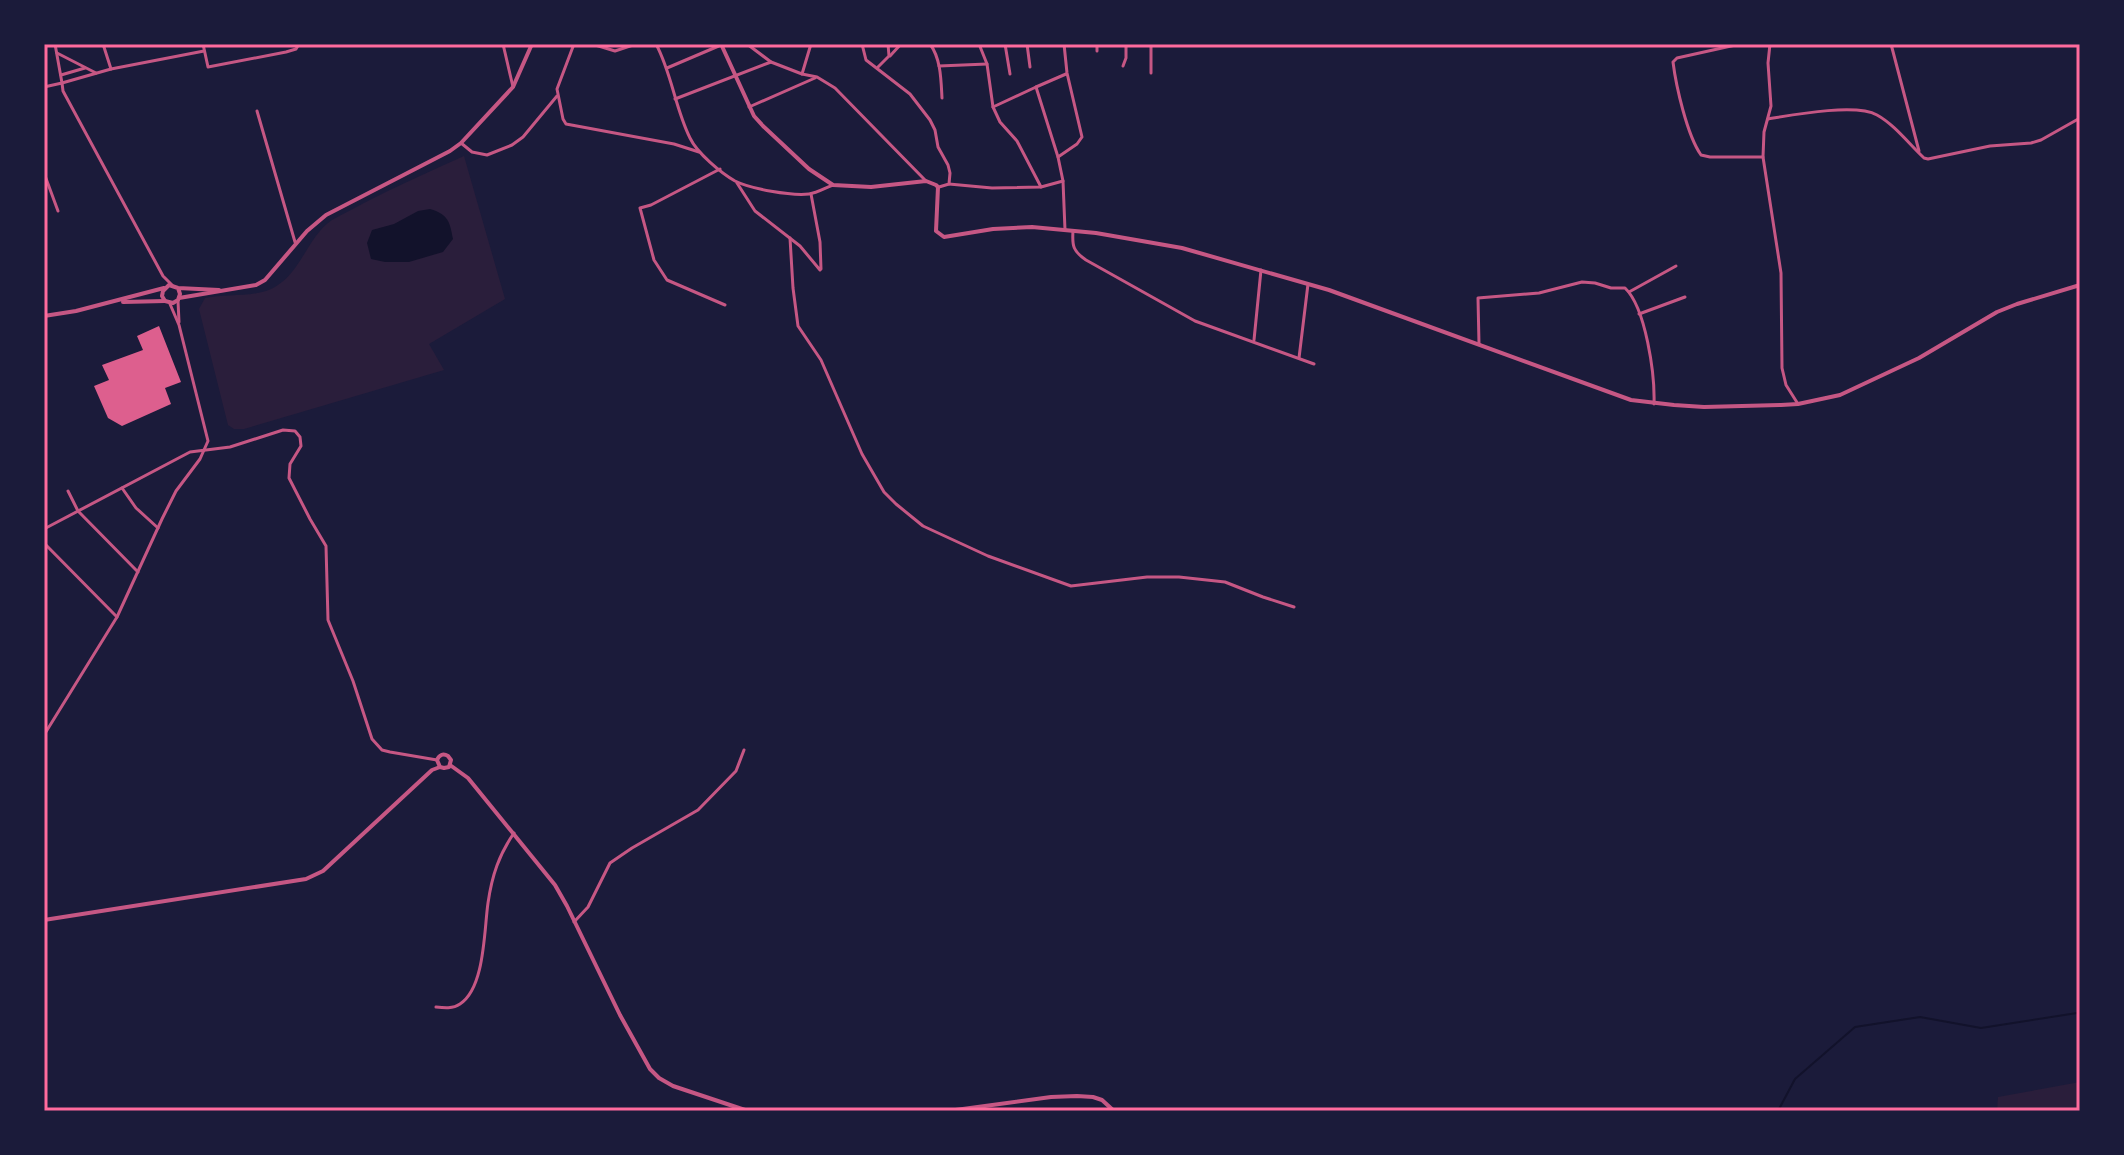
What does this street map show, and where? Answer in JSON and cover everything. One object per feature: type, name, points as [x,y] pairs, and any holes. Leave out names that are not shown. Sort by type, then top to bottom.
[{"type":"street","points":[[55,44],[63,91],[163,276],[180,292],[179,325]]},
{"type":"street","points":[[103,44],[111,69]]},
{"type":"street","points":[[203,44],[208,67],[286,52],[296,49],[299,44]]},
{"type":"street","points":[[503,44],[513,87]]},
{"type":"street","points":[[113,302],[167,302],[250,287],[265,280],[307,231],[326,215],[461,143],[513,87],[532,44]]},
{"type":"street","points":[[574,44],[558,85],[557,96],[566,124],[674,144],[700,153]]},
{"type":"street","points":[[592,44],[615,51],[636,44]]},
{"type":"street","points":[[656,44],[690,139],[700,153],[736,181],[772,192],[811,194],[833,185],[871,187],[926,181],[938,187]]},
{"type":"street","points":[[747,44],[771,62],[817,77],[835,88],[926,181]]},
{"type":"street","points":[[802,74],[811,44]]},
{"type":"street","points":[[862,44],[866,60],[910,94],[930,120],[938,147],[946,159],[949,184]]},
{"type":"street","points":[[888,44],[889,56]]},
{"type":"street","points":[[877,68],[901,44]]},
{"type":"street","points":[[930,44],[939,66],[942,98]]},
{"type":"street","points":[[979,44],[987,64],[993,107],[1000,122],[1017,141],[1041,187]]},
{"type":"street","points":[[1005,44],[1010,74]]},
{"type":"street","points":[[1027,44],[1030,67]]},
{"type":"street","points":[[1058,157],[1082,137],[1067,73],[1064,44]]},
{"type":"street","points":[[1097,44],[1097,51]]},
{"type":"street","points":[[1123,66],[1126,44]]},
{"type":"street","points":[[1151,44],[1151,73]]},
{"type":"street","points":[[1709,44],[1714,49]]},
{"type":"street","points":[[1740,44],[1677,58],[1673,62],[1683,110],[1701,155],[1763,157]]},
{"type":"street","points":[[1770,44],[1771,106],[1764,132],[1763,157],[1781,273],[1782,368],[1786,385],[1798,404]]},
{"type":"street","points":[[1891,44],[1920,155]]},
{"type":"street","points":[[667,68],[721,45],[749,107],[769,132],[809,169],[833,185]]},
{"type":"street","points":[[44,87],[111,69],[204,51]]},
{"type":"street","points":[[57,53],[96,73]]},
{"type":"street","points":[[675,99],[771,62]]},
{"type":"street","points":[[939,66],[987,64]]},
{"type":"street","points":[[61,75],[87,68]]},
{"type":"street","points":[[993,107],[1067,73]]},
{"type":"street","points":[[749,107],[817,77]]},
{"type":"street","points":[[1036,87],[1063,181],[1065,230]]},
{"type":"street","points":[[461,143],[472,152],[487,155],[512,145],[523,137],[557,96]]},
{"type":"street","points":[[1768,119],[1852,110],[1873,112],[1928,159],[1990,146],[2031,143],[2080,118]]},
{"type":"street","points":[[257,111],[297,246]]},
{"type":"street","points":[[720,169],[640,208],[654,260],[667,280],[725,305]]},
{"type":"street","points":[[44,173],[58,211]]},
{"type":"street","points":[[736,181],[755,211],[790,238],[821,270],[820,242],[811,194]]},
{"type":"street","points":[[938,187],[949,184],[992,188],[1041,187],[1063,181]]},
{"type":"street","points":[[938,187],[935,223],[936,231],[944,237],[1011,227],[1065,230],[1182,248],[1308,284],[1615,395],[1654,404],[1704,407],[1798,404],[1840,395],[1919,358],[1997,312],[2080,285]]},
{"type":"street","points":[[1073,231],[1072,246],[1077,254],[1195,321],[1314,364]]},
{"type":"street","points":[[790,238],[798,326],[828,373],[856,442],[884,492],[923,526],[988,556],[1071,586],[1164,576],[1197,578],[1225,582],[1294,607]]},
{"type":"street","points":[[1629,292],[1676,266]]},
{"type":"street","points":[[1254,340],[1261,270]]},
{"type":"street","points":[[44,735],[117,617],[176,491],[208,441],[179,325],[162,293],[163,276]]},
{"type":"street","points":[[1479,344],[1477,300],[1481,297],[1539,293],[1588,282],[1623,288],[1629,292],[1639,314],[1653,364],[1654,404]]},
{"type":"street","points":[[1299,358],[1308,284]]},
{"type":"street","points":[[44,316],[175,286],[225,290]]},
{"type":"street","points":[[1639,314],[1685,297]]},
{"type":"street","points":[[44,529],[190,452],[230,447],[283,430],[295,431],[300,437],[301,446],[290,464],[289,478],[326,546],[328,620],[372,739],[377,746],[390,752],[437,760]]},
{"type":"street","points":[[122,488],[136,508],[158,528]]},
{"type":"street","points":[[68,491],[78,511],[138,572]]},
{"type":"street","points":[[44,543],[117,617]]},
{"type":"street","points":[[574,922],[588,907],[610,863],[698,810],[736,771],[744,750]]},
{"type":"street","points":[[437,760],[439,756],[446,755],[451,760],[450,765]]},
{"type":"street","points":[[437,760],[440,767]]},
{"type":"street","points":[[44,920],[306,879],[323,871],[432,770],[450,765]]},
{"type":"street","points":[[450,765],[468,778],[555,885],[635,1046],[650,1069],[673,1086],[748,1111]]},
{"type":"street","points":[[436,1007],[459,1005],[477,980],[488,900],[498,857],[514,833]]},
{"type":"street","points":[[948,1111],[1077,1096],[1102,1100],[1113,1111]]},
{"type":"shaded area","points":[[464,156],[505,299],[429,344],[444,370],[244,429],[234,429],[228,425],[199,309],[205,298],[258,293],[278,285],[332,220]]},
{"type":"shaded area","points":[[430,209],[444,216],[451,228],[453,239],[443,252],[409,262],[371,259],[367,243],[372,230]]},
{"type":"shaded area","points":[[2080,1082],[2080,1111],[1997,1111],[1998,1097]]},
{"type":"building","points":[[159,326],[181,382],[165,388],[171,404],[122,426],[108,418],[94,386],[109,380],[102,365],[143,350],[137,336]]},
{"type":"waterway","points":[[1778,1111],[1795,1079],[1855,1027],[1920,1017],[1981,1028],[2080,1011]]}]
